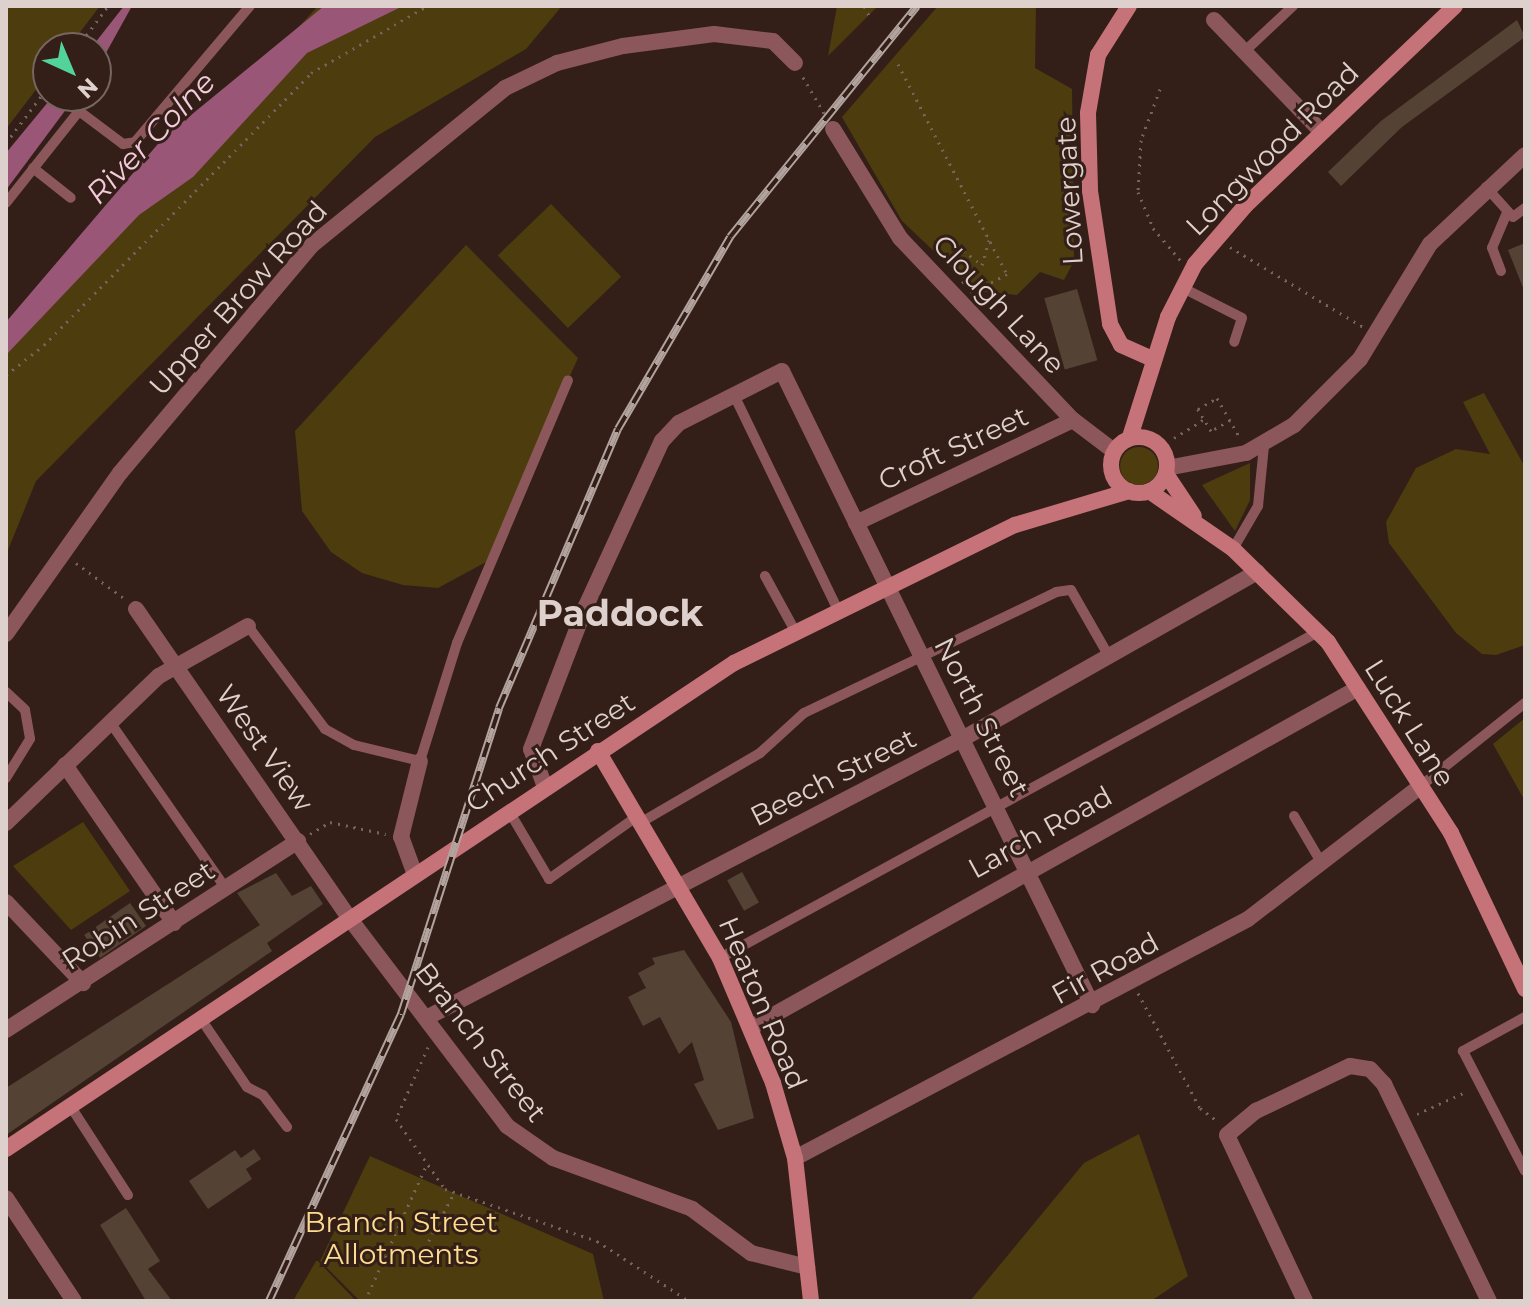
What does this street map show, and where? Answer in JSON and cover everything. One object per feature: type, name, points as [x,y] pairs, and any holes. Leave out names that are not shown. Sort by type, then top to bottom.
[{"type":"street","name":"Lowergate","points":[[1129,6],[1098,55],[1088,113],[1090,191],[1110,324],[1121,345],[1153,359]]},
{"type":"street","name":"Longwood Road","points":[[1150,438],[1147,397],[1153,359],[1181,287],[1191,271],[1215,238],[1321,131],[1455,6]]},
{"type":"street","points":[[1214,20],[1321,131]]},
{"type":"street","name":"Upper Brow Road","points":[[6,634],[120,473],[312,245],[505,88],[557,63],[623,46],[714,34],[773,41],[795,63]]},
{"type":"street","name":"Clough Lane","points":[[833,129],[854,182],[900,238],[957,294],[1073,420],[1114,451]]},
{"type":"street","points":[[1111,469],[1129,491],[1149,491],[1166,471],[1264,446],[1319,403],[1377,336],[1430,244],[1486,187],[1525,155]]},
{"type":"street","name":"North Street","points":[[734,395],[782,371],[1028,868],[1092,1005]]},
{"type":"street","points":[[545,787],[531,749],[586,606],[662,441],[679,423],[734,395]]},
{"type":"street","name":"Longwood Road","points":[[1130,437],[1147,397]]},
{"type":"street","name":"Croft Street","points":[[856,523],[1073,420]]},
{"type":"street","points":[[1091,499],[1111,469],[1114,451],[1130,437],[1150,438],[1162,448],[1166,471]]},
{"type":"street","name":"Luck Lane","points":[[1166,471],[1198,522]]},
{"type":"street","name":"Church Street","points":[[6,1149],[350,919],[420,868],[598,751],[794,629],[885,584],[1091,499],[1129,491]]},
{"type":"street","name":"Luck Lane","points":[[1149,491],[1233,549],[1318,632],[1358,688],[1418,788],[1451,833],[1525,989]]},
{"type":"street","name":"Beech Street","points":[[429,1019],[1111,660],[1257,572]]},
{"type":"street","name":"West View","points":[[135,607],[350,919]]},
{"type":"street","points":[[6,823],[110,722],[177,667],[248,626]]},
{"type":"street","name":"Larch Road","points":[[752,1027],[1028,868],[1358,688]]},
{"type":"street","name":"Heaton Road","points":[[598,751],[643,817],[720,958],[752,1027],[795,1158],[811,1301]]},
{"type":"street","points":[[420,761],[401,837],[420,868]]},
{"type":"street","points":[[65,765],[174,923]]},
{"type":"street","name":"Fir Road","points":[[795,1158],[1092,1005],[1248,919],[1418,788]]},
{"type":"street","name":"Robin Street","points":[[6,1030],[298,841]]},
{"type":"street","points":[[6,902],[83,983]]},
{"type":"street","name":"Branch Street","points":[[350,919],[527,1144],[692,1209],[751,1253],[807,1267]]},
{"type":"street","points":[[1305,1301],[1228,1133],[1350,1066],[1370,1069],[1402,1120],[1489,1301]]},
{"type":"street","points":[[6,1198],[74,1301]]},
{"type":"lane","points":[[6,203],[79,111],[123,144],[135,142],[250,6]]},
{"type":"lane","points":[[1245,51],[1293,6]]},
{"type":"lane","points":[[33,168],[71,198]]},
{"type":"lane","points":[[1486,187],[1507,213]]},
{"type":"lane","points":[[1507,213],[1525,208]]},
{"type":"lane","points":[[1501,271],[1492,248],[1507,213]]},
{"type":"lane","points":[[1181,287],[1242,318],[1234,342]]},
{"type":"lane","points":[[248,626],[325,729],[354,745],[420,761],[457,643],[568,380]]},
{"type":"lane","points":[[734,395],[837,608]]},
{"type":"lane","points":[[1233,549],[1258,506],[1264,446]]},
{"type":"lane","points":[[765,576],[794,629]]},
{"type":"lane","points":[[509,811],[549,879],[643,817],[760,753],[804,713],[1071,590],[1111,660]]},
{"type":"lane","points":[[720,958],[996,803],[1318,632]]},
{"type":"lane","points":[[6,692],[25,710],[30,739],[6,778]]},
{"type":"lane","points":[[1418,788],[1525,703]]},
{"type":"lane","points":[[110,722],[226,889]]},
{"type":"lane","points":[[1294,816],[1321,862]]},
{"type":"lane","points":[[1525,1017],[1463,1051],[1521,1154],[1525,1171]]},
{"type":"lane","points":[[201,1019],[247,1087],[263,1095],[287,1127]]},
{"type":"lane","points":[[71,1107],[128,1195]]},
{"type":"path","points":[[89,32],[108,6]]},
{"type":"path","points":[[6,375],[44,345],[311,73],[427,6]]},
{"type":"path","points":[[864,6],[869,15]]},
{"type":"path","points":[[795,63],[833,129]]},
{"type":"path","points":[[898,64],[1007,274],[957,294]]},
{"type":"path","points":[[1160,89],[1141,140],[1138,192],[1153,228],[1191,271]]},
{"type":"path","points":[[6,143],[32,108]]},
{"type":"path","points":[[957,294],[970,277],[957,246],[982,265],[990,237]]},
{"type":"path","points":[[1215,238],[1377,336]]},
{"type":"path","points":[[1230,420],[1211,431],[1198,409],[1217,398],[1230,420],[1246,453]]},
{"type":"path","points":[[1174,438],[1204,419]]},
{"type":"path","points":[[74,562],[135,607]]},
{"type":"path","points":[[298,841],[330,822],[401,837]]},
{"type":"path","points":[[1142,1002],[1200,1108],[1228,1133]]},
{"type":"path","points":[[429,1019],[396,1119],[427,1164],[454,1193],[597,1241],[689,1301]]},
{"type":"path","points":[[1402,1120],[1481,1085]]},
{"type":"path","points":[[365,1301],[427,1164]]},
{"type":"path","points":[[425,1248],[454,1193]]},
{"type":"green space","points":[[6,6],[100,6],[80,32],[32,32],[32,95],[6,129]]},
{"type":"green space","points":[[318,6],[562,6],[526,49],[375,137],[36,481],[6,555],[6,344]]},
{"type":"green space","points":[[837,6],[878,6],[828,56]]},
{"type":"green space","points":[[938,6],[1036,6],[1035,68],[1072,89],[1074,261],[1064,280],[1040,272],[1017,295],[976,291],[902,221],[842,117]]},
{"type":"green space","points":[[551,204],[621,277],[568,328],[498,255]]},
{"type":"green space","points":[[466,245],[578,358],[486,562],[438,588],[403,585],[362,573],[331,552],[302,511],[295,431]]},
{"type":"green space","points":[[1484,393],[1525,467],[1525,645],[1496,655],[1482,654],[1456,633],[1389,543],[1386,522],[1416,468],[1456,449],[1490,454],[1463,402]]},
{"type":"green space","points":[[1139,447],[1152,453],[1158,466],[1152,479],[1139,485],[1126,479],[1120,466],[1126,453]]},
{"type":"green space","points":[[1250,463],[1250,500],[1235,531],[1202,485]]},
{"type":"green space","points":[[1525,718],[1525,801],[1493,744]]},
{"type":"green space","points":[[83,822],[130,891],[71,930],[13,866]]},
{"type":"green space","points":[[1139,1134],[1188,1276],[1151,1301],[970,1301],[1084,1163]]},
{"type":"green space","name":"Branch Street Allotments","points":[[370,1156],[593,1254],[604,1301],[360,1301],[320,1261]]},
{"type":"green space","points":[[318,1261],[356,1301],[293,1301]]},
{"type":"shaded area","points":[[124,6],[132,6],[112,42],[112,32],[104,32]]},
{"type":"shaded area","points":[[324,6],[403,6],[307,53],[193,177],[139,215],[6,355],[6,322],[163,138]]},
{"type":"shaded area","points":[[40,112],[64,112],[6,190],[6,153]]},
{"type":"building","points":[[1517,20],[1525,37],[1402,127],[1341,186],[1328,172],[1381,121]]},
{"type":"building","points":[[1525,243],[1525,290],[1524,290],[1508,250]]},
{"type":"building","points":[[1077,289],[1097,360],[1065,370],[1044,298]]},
{"type":"building","points":[[742,872],[759,903],[744,911],[727,880]]},
{"type":"building","points":[[276,873],[292,896],[311,886],[323,904],[267,943],[272,951],[6,1135],[6,1088],[260,925],[237,893]]},
{"type":"building","points":[[130,903],[146,926],[100,958],[84,935]]},
{"type":"building","points":[[684,950],[731,1022],[754,1118],[718,1130],[694,1084],[704,1080],[692,1042],[679,1054],[660,1017],[643,1026],[628,997],[646,988],[638,973],[655,964],[652,958]]},
{"type":"building","points":[[254,1149],[261,1159],[246,1169],[252,1179],[208,1209],[189,1181],[235,1150],[241,1158]]},
{"type":"building","points":[[126,1208],[160,1261],[148,1269],[172,1301],[146,1301],[100,1225]]},
{"type":"railway","points":[[269,1301],[401,1014],[499,708],[618,429],[730,237],[917,6]]},
{"type":"district","name":"Paddock","points":[[620,614]]},
{"type":"water label","name":"River Colne","points":[[151,138]]}]
